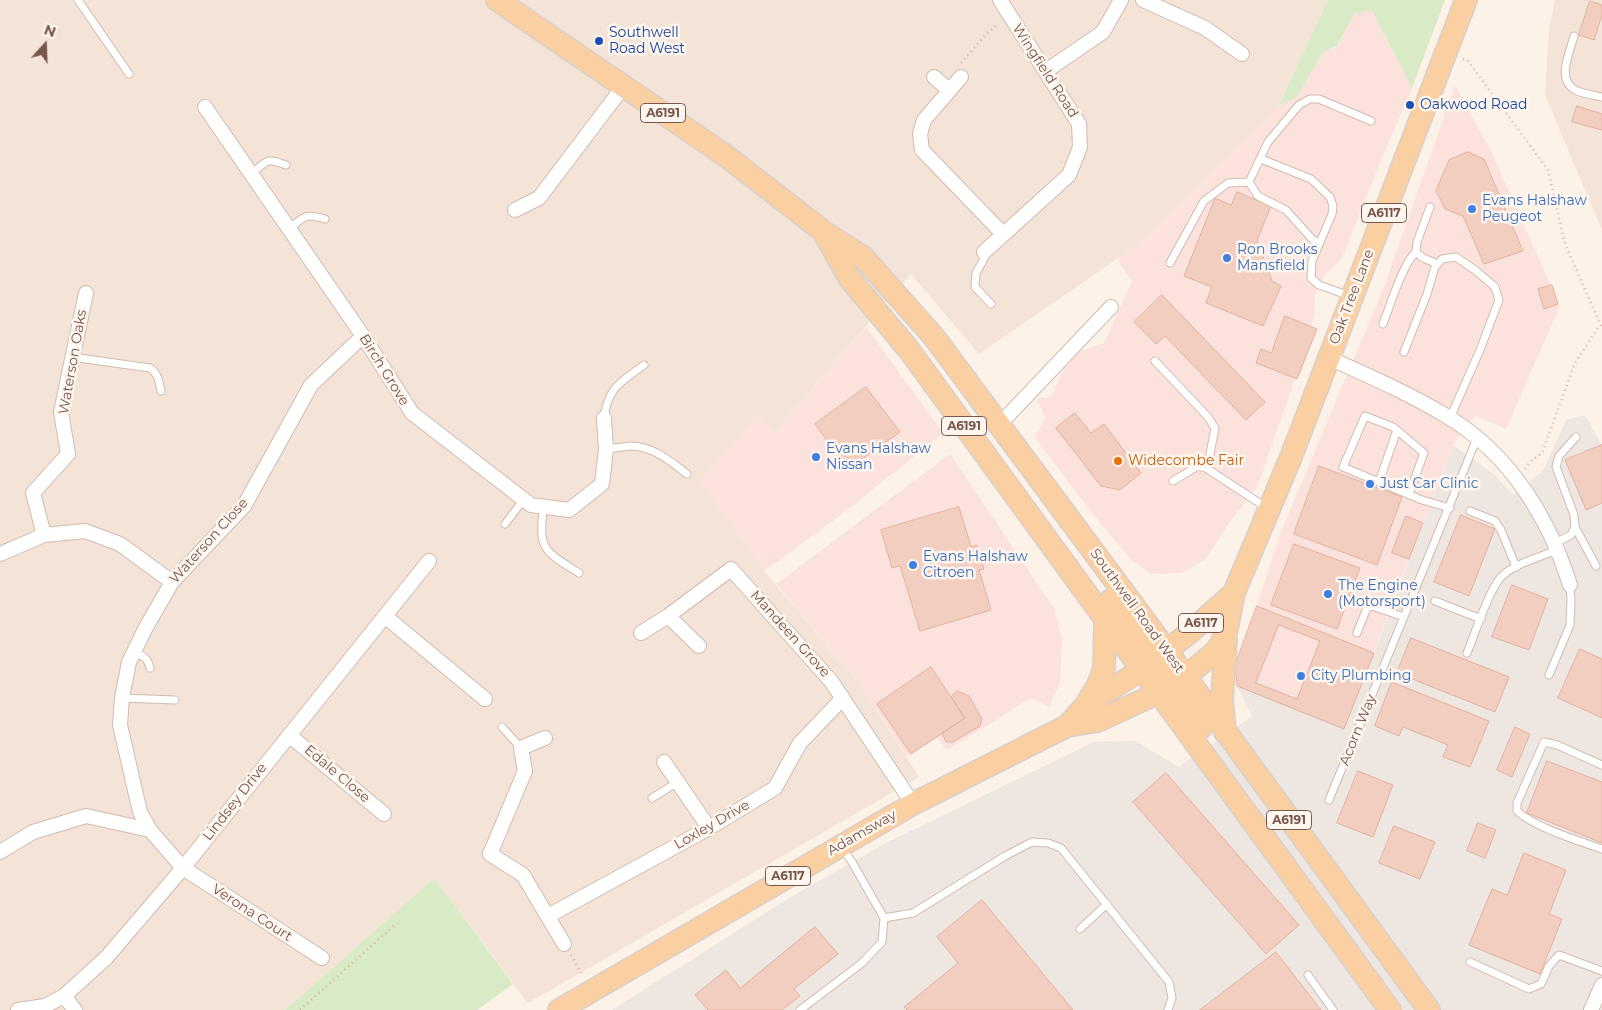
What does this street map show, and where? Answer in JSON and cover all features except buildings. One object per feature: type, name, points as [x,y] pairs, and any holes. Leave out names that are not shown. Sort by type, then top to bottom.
[{"type":"main road","name":"Southwell Road West","points":[[497,0],[726,156],[824,232],[864,257],[934,337],[1079,532],[1153,660],[1171,685],[1259,830],[1390,1010]]},
{"type":"main road","name":"Oak Tree Lane","points":[[1171,685],[1214,653],[1221,644],[1227,629],[1234,593],[1270,509],[1466,0]]},
{"type":"main road","name":"Southwell Road West","points":[[824,232],[850,279],[909,350],[1105,620],[1153,660]]},
{"type":"main road","name":"Oak Tree Lane","points":[[1153,660],[1188,634],[1234,593]]},
{"type":"main road","points":[[1086,705],[1098,685],[1104,668],[1105,620]]},
{"type":"main road","points":[[1225,732],[1222,699],[1227,629]]},
{"type":"main road","points":[[1153,660],[1159,672],[1160,682],[1171,685]]},
{"type":"main road","name":"Adamsway","points":[[1067,726],[1086,705],[1153,660]]},
{"type":"main road","name":"Southwell Road West","points":[[1171,685],[1225,732],[1429,1010]]},
{"type":"main road","name":"Adamsway","points":[[558,1010],[913,804],[1067,726],[1098,721],[1171,685]]},
{"type":"street","name":"Wingfield Road","points":[[984,252],[1069,175],[1080,146],[1079,124],[1000,0]]},
{"type":"street","points":[[1046,71],[1102,32],[1121,0]]},
{"type":"street","points":[[1143,0],[1205,28],[1242,54]]},
{"type":"street","points":[[934,77],[948,90]]},
{"type":"street","points":[[961,77],[924,120],[920,134],[922,150],[1003,234]]},
{"type":"street","points":[[515,210],[539,198],[623,87]]},
{"type":"street","name":"Birch Grove","points":[[205,107],[363,336],[412,413],[531,505],[569,510],[602,484],[606,450],[604,418]]},
{"type":"street","name":"Waterson Oaks","points":[[44,535],[33,493],[68,454],[61,412],[86,293]]},
{"type":"street","points":[[999,426],[1111,307]]},
{"type":"street","name":"Waterson Close","points":[[150,830],[140,812],[120,725],[122,698],[129,662],[145,629],[172,582],[244,506],[311,385],[363,336]]},
{"type":"street","points":[[1329,358],[1414,398],[1450,418],[1477,438],[1506,465],[1546,524],[1570,585]]},
{"type":"street","points":[[0,554],[44,535],[85,531],[120,544],[172,582]]},
{"type":"street","name":"Lindsey Drive","points":[[18,1010],[45,1006],[64,996],[106,958],[183,868],[429,562]]},
{"type":"street","name":"Mandeen Grove","points":[[668,616],[731,569],[831,681],[913,804]]},
{"type":"street","points":[[642,633],[668,616],[699,646]]},
{"type":"street","points":[[386,617],[485,698]]},
{"type":"street","name":"Loxley Drive","points":[[548,916],[709,828],[775,788],[800,743],[843,698]]},
{"type":"street","name":"Edale Close","points":[[289,735],[384,814]]},
{"type":"street","points":[[545,738],[521,748],[525,771],[490,854],[523,875],[564,944]]},
{"type":"street","points":[[664,762],[709,828]]},
{"type":"street","points":[[0,852],[32,832],[86,816],[150,830]]},
{"type":"street","name":"Verona Court","points":[[150,830],[183,868],[322,958]]},
{"type":"street","points":[[1591,1010],[1602,985]]},
{"type":"street","points":[[64,996],[75,1010]]},
{"type":"lane","points":[[78,0],[129,74]]},
{"type":"lane","points":[[1574,36],[1564,72],[1566,80],[1576,90],[1602,97]]},
{"type":"lane","points":[[1248,182],[1268,142],[1299,105],[1310,99],[1319,99],[1370,121]]},
{"type":"lane","points":[[251,174],[272,159],[286,164]]},
{"type":"lane","points":[[1261,159],[1311,179],[1330,197],[1334,206],[1312,261],[1311,278],[1319,285],[1352,297]]},
{"type":"lane","points":[[1248,182],[1258,196],[1286,210],[1313,240],[1319,244]]},
{"type":"lane","points":[[1170,263],[1204,201],[1228,183],[1248,182]]},
{"type":"lane","points":[[1383,324],[1405,268],[1411,256],[1416,252],[1417,242],[1430,207]]},
{"type":"lane","points":[[289,229],[303,216],[313,215],[325,219]]},
{"type":"lane","points":[[984,252],[984,259],[976,273],[975,288],[991,304]]},
{"type":"lane","points":[[1416,252],[1423,258],[1438,264]]},
{"type":"lane","points":[[1404,352],[1427,294],[1435,267],[1442,259],[1456,257],[1475,270],[1495,288],[1499,300],[1480,350],[1450,418]]},
{"type":"lane","points":[[72,357],[150,368],[154,370],[157,376],[161,391]]},
{"type":"lane","points":[[1155,361],[1208,417],[1215,428],[1206,468]]},
{"type":"lane","points":[[604,418],[606,403],[615,388],[644,365]]},
{"type":"lane","points":[[1409,494],[1424,453],[1393,427],[1365,416],[1343,467],[1422,500],[1449,508]]},
{"type":"lane","points":[[1379,482],[1397,430]]},
{"type":"lane","points":[[1576,437],[1559,456],[1556,467],[1574,515],[1575,527],[1596,566]]},
{"type":"lane","name":"Acorn Way","points":[[1329,800],[1477,438]]},
{"type":"lane","points":[[606,450],[631,446],[645,448],[659,454],[687,474]]},
{"type":"lane","points":[[1173,481],[1198,466],[1206,468],[1270,509]]},
{"type":"lane","points":[[505,524],[524,499]]},
{"type":"lane","points":[[543,506],[542,535],[545,547],[555,557],[579,573]]},
{"type":"lane","points":[[1470,511],[1495,520],[1516,567]]},
{"type":"lane","points":[[1467,653],[1492,590],[1502,576],[1556,546],[1571,535],[1575,527]]},
{"type":"lane","points":[[1549,675],[1570,625],[1570,585]]},
{"type":"lane","points":[[1435,601],[1481,619]]},
{"type":"lane","points":[[1357,632],[1367,608],[1372,606],[1404,617]]},
{"type":"lane","points":[[134,652],[145,657],[150,668]]},
{"type":"lane","points":[[122,698],[175,700]]},
{"type":"lane","points":[[502,727],[521,748]]},
{"type":"lane","points":[[1602,765],[1557,745],[1544,742],[1518,803],[1517,811],[1524,817],[1564,836],[1602,849]]},
{"type":"lane","points":[[652,798],[678,782]]},
{"type":"lane","points":[[884,918],[913,913],[1005,856],[1032,842],[1048,843],[1062,848],[1169,982],[1172,998],[1168,1010]]},
{"type":"lane","points":[[800,1010],[862,963],[882,942],[884,918],[852,862],[840,846]]},
{"type":"lane","points":[[1080,929],[1106,904]]},
{"type":"lane","points":[[1470,962],[1529,990],[1541,984],[1549,966],[1559,955],[1602,972]]},
{"type":"lane","points":[[1308,975],[1333,1010]]},
{"type":"path","points":[[961,77],[956,68],[988,32],[1010,17]]},
{"type":"path","points":[[1468,61],[1548,170],[1565,244],[1601,326],[1575,363],[1542,453],[1530,462],[1517,479]]},
{"type":"path","points":[[300,1010],[397,923]]},
{"type":"path","points":[[564,944],[592,990]]},
{"type":"shaded area","points":[[0,0],[1328,0],[1279,105],[1137,245],[979,354],[911,274],[776,431],[757,414],[764,571],[859,683],[919,777],[528,1003],[434,878],[285,1010],[0,1010]]},
{"type":"shaded area","points":[[1555,0],[1602,0],[1602,230],[1545,95],[1549,29]]},
{"type":"shaded area","points":[[1372,10],[1412,88],[1342,258],[1324,276],[1315,294],[1314,317],[1257,487],[1227,526],[1206,559],[1182,573],[1152,574],[1132,561],[1096,518],[1035,438],[1045,418],[1037,399],[1051,397],[1062,372],[1079,352],[1104,343],[1132,281],[1117,259],[1137,245],[1279,105],[1297,97],[1323,52],[1338,46],[1354,14]]},
{"type":"shaded area","points":[[1455,86],[1491,151],[1560,306],[1506,429],[1475,415],[1453,445],[1344,729],[1237,686],[1235,665],[1257,606],[1280,534],[1384,287]]},
{"type":"shaded area","name":"Evans Halshaw Nissan","points":[[866,327],[943,433],[833,521],[764,571],[699,481],[757,414],[776,431]]},
{"type":"shaded area","points":[[1585,415],[1602,445],[1602,1010],[612,1010],[789,898],[884,844],[1094,742],[1135,741],[1179,767],[1252,716],[1237,686],[1344,729],[1453,445],[1495,475],[1513,495],[1543,471],[1566,420]]},
{"type":"shaded area","name":"Evans Halshaw Citroen","points":[[950,454],[1055,610],[1062,640],[1060,683],[1049,707],[1031,698],[947,750],[937,737],[907,757],[859,683],[776,584]]},
{"type":"green space","points":[[1328,0],[1445,0],[1412,88],[1372,10],[1354,14],[1337,46],[1323,52],[1297,97],[1279,105]]},
{"type":"green space","points":[[434,878],[513,984],[477,1010],[285,1010]]},
{"type":"place","name":"Southwell Road West","points":[[599,41]]},
{"type":"place","name":"Oakwood Road","points":[[1410,105]]},
{"type":"place","name":"Evans Halshaw Peugeot","points":[[1472,209]]},
{"type":"place","name":"Ron Brooks Mansfield","points":[[1227,258]]},
{"type":"place","name":"Evans Halshaw Nissan","points":[[816,457]]},
{"type":"place","name":"Widecombe Fair","points":[[1118,461]]},
{"type":"place","name":"Just Car Clinic","points":[[1370,484]]},
{"type":"place","name":"Evans Halshaw Citroen","points":[[913,565]]},
{"type":"place","name":"The Engine (Motorsport)","points":[[1328,594]]},
{"type":"place","name":"City Plumbing","points":[[1301,676]]}]
